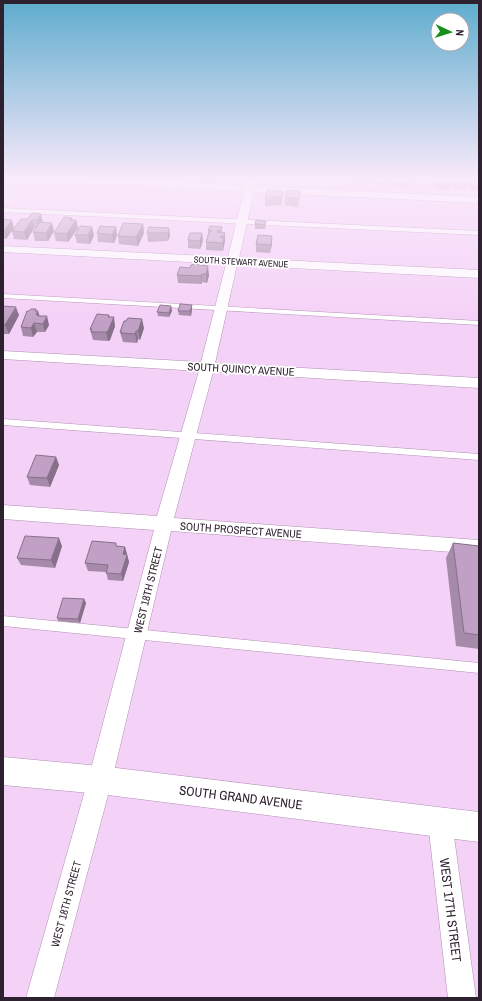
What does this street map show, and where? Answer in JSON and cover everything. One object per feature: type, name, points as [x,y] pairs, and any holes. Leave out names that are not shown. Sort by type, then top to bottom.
[{"type":"street","name":"WEST 18TH STREET","points":[[40,998],[100,780],[164,524],[207,367],[220,308],[241,228]]},
{"type":"street","name":"SOUTH STEWART AVENUE","points":[[3,249],[479,274]]},
{"type":"street","name":"SOUTH QUINCY AVENUE","points":[[3,355],[479,383]]},
{"type":"street","name":"SOUTH PROSPECT AVENUE","points":[[3,512],[479,547]]},
{"type":"street","name":"SOUTH GRAND AVENUE","points":[[3,771],[100,780],[479,827]]},
{"type":"street","name":"WEST 17TH STREET","points":[[440,822],[462,998]]},
{"type":"lane","points":[[375,228],[479,233]]},
{"type":"lane","points":[[3,296],[479,322]]},
{"type":"lane","points":[[3,422],[479,457]]},
{"type":"lane","points":[[3,621],[479,668]]},
{"type":"building","points":[[14,228],[27,228],[24,232],[12,231]]},
{"type":"building","points":[[36,228],[49,228],[46,233],[33,232]]},
{"type":"building","points":[[57,228],[71,228],[67,234],[54,233]]},
{"type":"building","points":[[79,228],[92,228],[88,235],[75,235]]},
{"type":"building","points":[[99,228],[116,228],[112,235],[97,233]]},
{"type":"building","points":[[121,228],[141,228],[136,237],[118,236]]},
{"type":"building","points":[[149,228],[169,228],[168,233],[147,233]]},
{"type":"building","points":[[209,228],[222,228],[221,231],[218,230],[217,232],[225,233],[224,236],[221,236],[221,238],[224,238],[223,243],[206,242],[209,232],[212,230],[208,230]]},
{"type":"building","points":[[190,233],[202,233],[200,241],[188,240]]},
{"type":"building","points":[[258,235],[272,236],[271,245],[256,244]]},
{"type":"building","points":[[191,265],[208,266],[206,274],[202,274],[201,276],[177,275],[180,267],[190,268]]},
{"type":"building","points":[[180,304],[192,305],[190,311],[178,311]]},
{"type":"building","points":[[160,305],[171,306],[169,313],[157,312]]},
{"type":"building","points":[[3,306],[16,307],[5,325],[3,325]]},
{"type":"building","points":[[36,309],[35,311],[38,311],[36,314],[38,316],[47,316],[43,324],[34,323],[31,328],[21,327],[27,311]]},
{"type":"building","points":[[97,314],[114,317],[108,331],[91,332],[92,329],[90,329]]},
{"type":"building","points":[[128,318],[142,319],[138,331],[136,331],[135,334],[120,332],[124,321]]},
{"type":"building","points":[[36,455],[56,457],[47,478],[27,477]]},
{"type":"building","points":[[25,536],[59,538],[51,560],[17,558]]},
{"type":"building","points":[[92,541],[116,543],[116,546],[125,547],[123,554],[127,555],[121,574],[106,573],[108,565],[85,563]]},
{"type":"building","points":[[453,543],[479,546],[479,635],[464,633]]},
{"type":"building","points":[[63,598],[84,599],[78,619],[57,618]]}]
